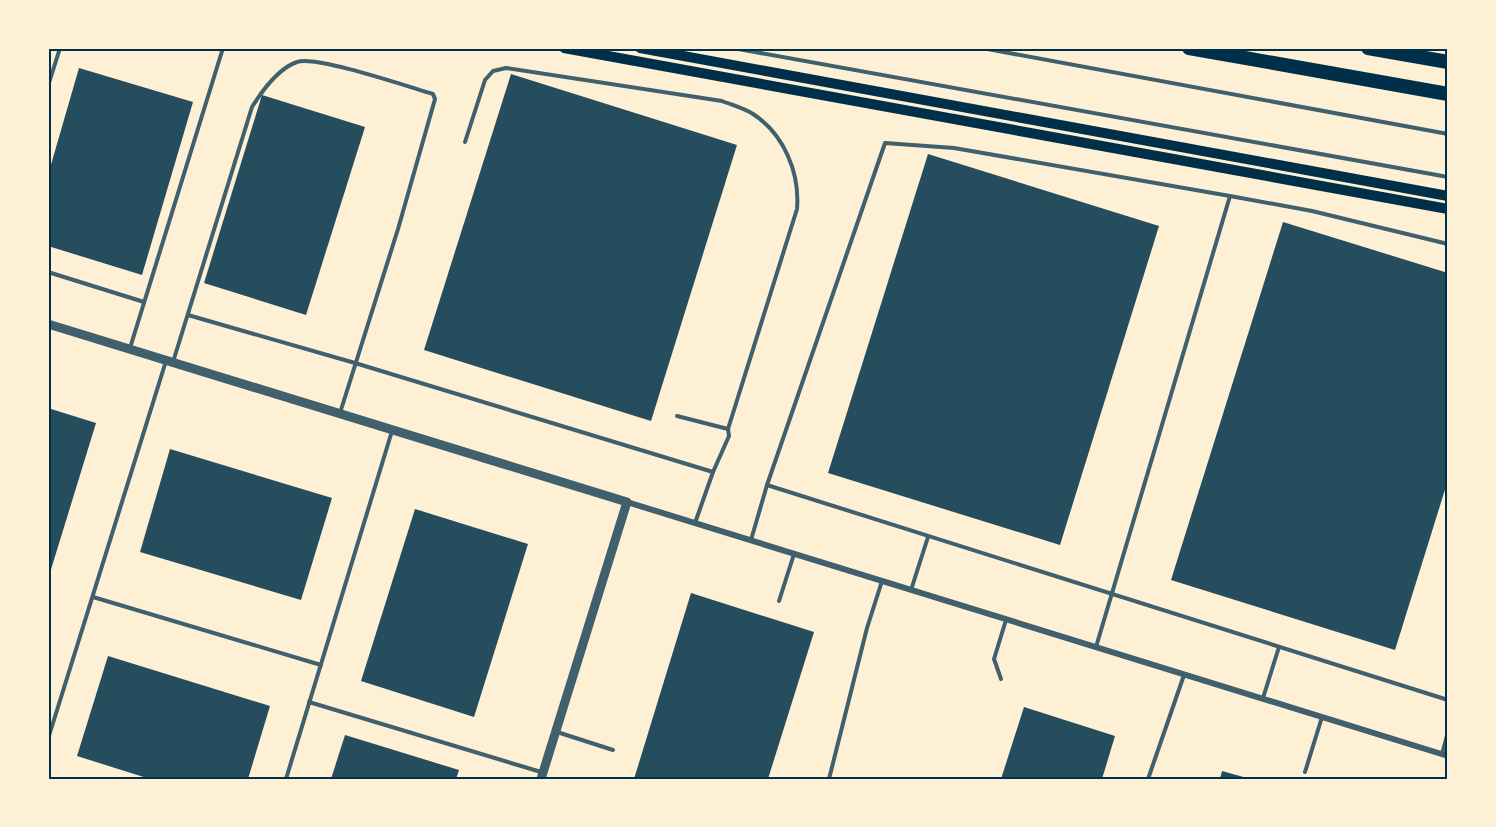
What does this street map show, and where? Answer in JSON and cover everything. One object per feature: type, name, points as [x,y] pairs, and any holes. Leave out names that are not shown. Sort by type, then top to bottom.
[{"type":"highway","points":[[1189,48],[1448,94]]},
{"type":"highway","points":[[1368,48],[1448,62]]},
{"type":"main road","points":[[564,48],[1448,209]]},
{"type":"main road","points":[[640,48],[1448,196]]},
{"type":"street","points":[[48,324],[1445,755]]},
{"type":"street","points":[[542,776],[627,502]]},
{"type":"lane","points":[[48,86],[60,48]]},
{"type":"lane","points":[[129,349],[223,48]]},
{"type":"lane","points":[[733,48],[1448,177]]},
{"type":"lane","points":[[982,48],[1448,134]]},
{"type":"lane","points":[[48,739],[170,361],[188,315],[252,107],[260,93],[275,77],[298,61],[319,61],[433,94],[435,99],[398,230],[339,414]]},
{"type":"lane","points":[[465,142],[485,80],[493,71],[506,68],[722,100],[753,114],[780,139],[792,166],[798,191],[797,209],[728,429],[729,436],[695,523]]},
{"type":"lane","points":[[751,540],[767,485],[885,143],[954,148],[1230,196],[1312,211],[1448,244]]},
{"type":"lane","points":[[1096,647],[1230,196]]},
{"type":"lane","points":[[48,272],[144,302]]},
{"type":"lane","points":[[188,315],[355,363],[713,472]]},
{"type":"lane","points":[[677,416],[728,429]]},
{"type":"lane","points":[[286,779],[393,430]]},
{"type":"lane","points":[[767,485],[1448,700]]},
{"type":"lane","points":[[911,590],[928,537]]},
{"type":"lane","points":[[779,601],[794,554]]},
{"type":"lane","points":[[829,779],[867,628],[882,581]]},
{"type":"lane","points":[[93,597],[321,665]]},
{"type":"lane","points":[[1001,679],[994,659],[1006,620]]},
{"type":"lane","points":[[1263,699],[1279,647]]},
{"type":"lane","points":[[1148,779],[1184,675]]},
{"type":"lane","points":[[309,702],[542,776]]},
{"type":"lane","points":[[1305,772],[1322,717]]},
{"type":"lane","points":[[556,732],[613,750]]},
{"type":"lane","points":[[1445,755],[1448,732]]},
{"type":"building","points":[[79,68],[193,102],[142,275],[48,246],[48,175]]},
{"type":"building","points":[[511,74],[737,145],[651,421],[424,350]]},
{"type":"building","points":[[262,95],[365,127],[306,315],[204,283]]},
{"type":"building","points":[[928,154],[1159,226],[1060,545],[828,473]]},
{"type":"building","points":[[1283,222],[1448,273],[1448,480],[1395,650],[1171,580]]},
{"type":"building","points":[[48,408],[96,423],[49,576],[48,576]]},
{"type":"building","points":[[170,449],[332,498],[301,600],[140,552]]},
{"type":"building","points":[[415,509],[528,544],[474,717],[361,681]]},
{"type":"building","points":[[691,593],[814,632],[768,779],[634,779]]},
{"type":"building","points":[[108,656],[270,706],[248,779],[150,779],[77,756]]},
{"type":"building","points":[[1024,707],[1115,736],[1102,779],[1001,779]]},
{"type":"building","points":[[345,735],[459,770],[456,779],[331,779]]},
{"type":"building","points":[[1222,771],[1247,778],[1247,779],[1220,779]]}]
